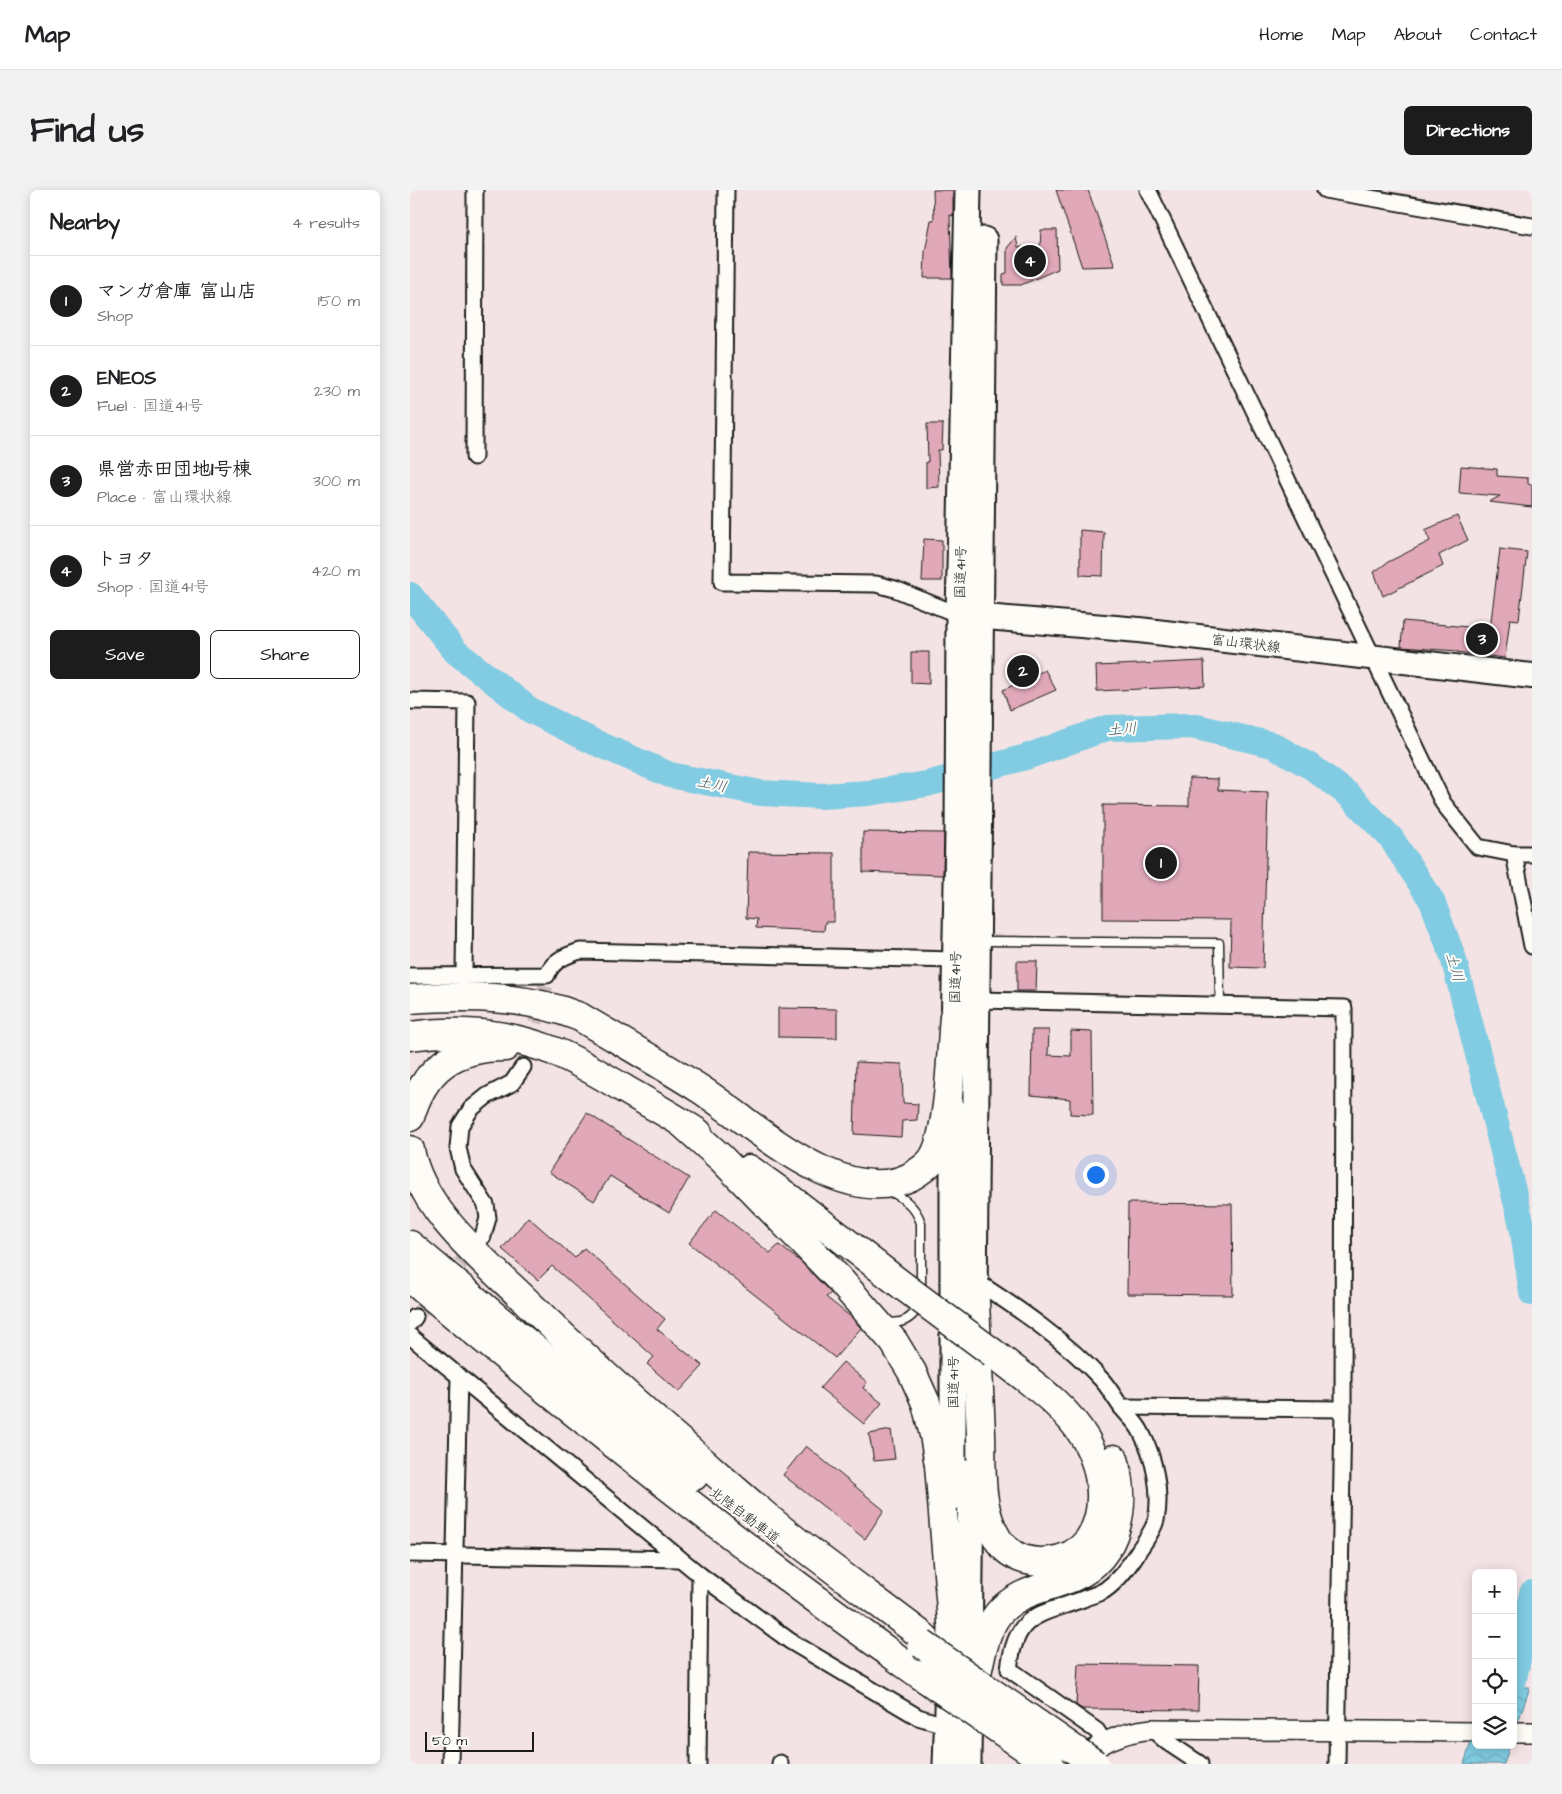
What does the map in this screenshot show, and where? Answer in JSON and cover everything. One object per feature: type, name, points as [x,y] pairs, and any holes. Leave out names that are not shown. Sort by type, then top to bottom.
[{"type":"highway","name":"国道41号","points":[[946,1764],[957,1729],[974,1280],[978,941],[969,833],[968,190]]},
{"type":"highway","name":"国道41号","points":[[970,615],[984,190]]},
{"type":"highway","name":"国道41号","points":[[968,1764],[957,1729],[952,1622],[955,960],[969,833]]},
{"type":"highway","points":[[410,999],[476,998],[526,1001],[561,1009],[580,1017],[700,1090],[807,1163],[835,1176],[859,1184],[880,1186],[900,1181],[917,1173],[931,1160],[939,1144],[946,1108],[954,1016]]},
{"type":"highway","points":[[410,1020],[438,1017],[518,1015],[566,1020],[598,1028]]},
{"type":"highway","points":[[410,1036],[464,1031],[496,1035],[541,1046],[581,1064],[682,1123],[904,1277],[993,1344],[1064,1390],[1093,1421],[1103,1435],[1117,1468],[1120,1501],[1119,1517],[1115,1532],[1099,1559],[1087,1569],[1075,1576],[1015,1599],[997,1616],[988,1634],[957,1729]]},
{"type":"highway","points":[[410,1117],[415,1099],[424,1082],[437,1068],[453,1057],[471,1050],[510,1046],[557,1055],[581,1064]]},
{"type":"highway","points":[[700,1090],[781,1173],[904,1277]]},
{"type":"highway","points":[[682,1123],[722,1158],[869,1312],[894,1342],[912,1372],[926,1403],[939,1465],[952,1622]]},
{"type":"highway","points":[[410,1150],[412,1162],[420,1183],[434,1206],[458,1234],[563,1337],[642,1409],[785,1532],[923,1641]]},
{"type":"highway","name":"北陸自動車道","points":[[410,1245],[632,1428],[726,1502],[923,1641],[963,1672],[1100,1753]]},
{"type":"highway","name":"北陸自動車道","points":[[410,1278],[608,1441],[713,1523],[816,1601],[1049,1764]]},
{"type":"highway","points":[[974,1280],[982,1475],[986,1512],[991,1527],[1006,1550],[1019,1557],[1033,1561],[1049,1562],[1064,1558],[1087,1542],[1095,1530],[1101,1494],[1100,1475],[1094,1457],[1077,1428],[1056,1404],[993,1344]]},
{"type":"highway","points":[[410,1282],[488,1343]]},
{"type":"main road","name":"富山環状線","points":[[970,615],[1138,630],[1532,676]]},
{"type":"street","points":[[474,457],[475,190]]},
{"type":"street","points":[[726,190],[722,582],[876,584],[970,615]]},
{"type":"street","points":[[1148,190],[1443,803],[1478,847],[1514,854],[1532,854]]},
{"type":"street","points":[[1325,190],[1532,226]]},
{"type":"street","points":[[410,701],[467,702],[464,976]]},
{"type":"street","points":[[1514,854],[1531,941]]},
{"type":"street","points":[[410,976],[464,976],[546,980],[550,968],[560,958],[580,951],[955,960]]},
{"type":"street","points":[[977,1000],[1344,1008],[1342,1409],[1337,1764]]},
{"type":"street","points":[[483,1236],[488,1218],[486,1205],[463,1169],[458,1148],[460,1126],[471,1109],[487,1096],[512,1083],[523,1067]]},
{"type":"street","points":[[974,1280],[1046,1329],[1103,1381],[1140,1430],[1150,1452],[1155,1470],[1156,1521],[1136,1556],[1118,1578],[1103,1591],[1039,1613],[1023,1625],[1012,1648],[1009,1669],[1097,1732],[1100,1753]]},
{"type":"street","points":[[410,1336],[680,1559],[790,1641],[918,1717],[957,1729]]},
{"type":"street","points":[[450,1764],[458,1376]]},
{"type":"street","points":[[1121,1407],[1342,1409]]},
{"type":"street","points":[[410,1554],[680,1559]]},
{"type":"street","points":[[698,1764],[700,1575]]},
{"type":"street","points":[[1100,1753],[1133,1731],[1152,1729],[1470,1732]]},
{"type":"street","points":[[1152,1729],[1167,1742],[1200,1764]]},
{"type":"street","points":[[1077,1764],[1092,1750],[1100,1753]]},
{"type":"lane","points":[[978,941],[1219,943],[1220,1004]]},
{"type":"lane","points":[[869,1312],[884,1322],[902,1322],[914,1314],[920,1305],[921,1295],[921,1223],[918,1213],[903,1197],[880,1186]]},
{"type":"water","points":[[1517,1687],[1530,1687],[1517,1725]]},
{"type":"water","points":[[1472,1739],[1472,1749],[1509,1749],[1504,1764],[1464,1764]]},
{"type":"building","points":[[933,190],[953,190],[953,216],[950,215],[952,278],[924,278],[925,252],[931,220],[934,220]]},
{"type":"building","points":[[1056,190],[1088,190],[1115,266],[1082,267]]},
{"type":"building","points":[[1041,230],[1057,230],[1058,269],[1021,285],[1003,285],[1003,274],[1007,273],[1007,248],[1016,237],[1018,247],[1040,248]]},
{"type":"building","points":[[927,424],[943,424],[942,450],[938,450],[939,487],[926,488],[926,462],[928,462]]},
{"type":"building","points":[[1461,466],[1497,469],[1497,476],[1528,478],[1528,484],[1532,485],[1532,507],[1489,502],[1500,496],[1459,493]]},
{"type":"building","points":[[1457,516],[1468,540],[1439,555],[1443,566],[1383,596],[1374,572],[1388,562],[1430,541],[1425,530]]},
{"type":"building","points":[[1080,530],[1104,532],[1103,576],[1080,575]]},
{"type":"building","points":[[924,539],[942,540],[942,581],[922,581]]},
{"type":"building","points":[[1500,549],[1527,552],[1519,620],[1510,619],[1505,658],[1457,651],[1401,647],[1403,621],[1490,629]]},
{"type":"building","points":[[911,652],[929,652],[929,684],[911,683]]},
{"type":"building","points":[[1204,661],[1205,686],[1097,691],[1096,666]]},
{"type":"building","points":[[1045,670],[1056,690],[1010,710],[1003,690]]},
{"type":"building","points":[[1189,778],[1218,779],[1218,790],[1268,792],[1263,968],[1230,967],[1231,920],[1103,919],[1103,805],[1189,806]]},
{"type":"building","points":[[863,832],[944,833],[943,875],[863,872]]},
{"type":"building","points":[[748,852],[834,853],[834,922],[825,922],[824,931],[756,928],[757,919],[746,918]]},
{"type":"building","points":[[1017,961],[1037,961],[1036,991],[1017,991]]},
{"type":"building","points":[[778,1008],[837,1009],[837,1038],[778,1037]]},
{"type":"building","points":[[1032,1030],[1049,1030],[1048,1055],[1071,1056],[1071,1031],[1092,1032],[1093,1115],[1070,1114],[1070,1099],[1031,1095]]},
{"type":"building","points":[[856,1062],[902,1064],[903,1103],[918,1104],[917,1120],[902,1121],[901,1137],[854,1134]]},
{"type":"building","points":[[587,1113],[689,1178],[669,1213],[610,1176],[594,1201],[549,1172]]},
{"type":"building","points":[[1128,1203],[1232,1204],[1233,1295],[1127,1294]]},
{"type":"building","points":[[716,1210],[770,1253],[779,1245],[801,1262],[831,1293],[826,1297],[851,1317],[861,1328],[835,1358],[689,1243]]},
{"type":"building","points":[[528,1217],[575,1258],[584,1248],[665,1319],[657,1329],[703,1366],[679,1392],[647,1364],[654,1357],[552,1266],[538,1280],[502,1249]]},
{"type":"building","points":[[843,1362],[867,1382],[863,1388],[882,1403],[864,1424],[820,1388]]},
{"type":"building","points":[[891,1430],[895,1459],[874,1461],[869,1434]]},
{"type":"building","points":[[806,1446],[884,1510],[865,1539],[783,1475]]},
{"type":"building","points":[[1078,1664],[1199,1666],[1198,1710],[1082,1709],[1076,1705]]},
{"type":"waterway","name":"土川","points":[[410,595],[456,652],[530,710],[594,742],[670,775],[760,793],[822,796],[868,793],[927,784],[1026,757],[1107,728],[1192,726],[1273,745],[1313,768],[1349,795],[1391,838],[1432,901],[1453,957],[1522,1225],[1532,1293]]},
{"type":"waterway","points":[[1522,1225],[1532,1222]]},
{"type":"waterway","name":"土川","points":[[1517,1664],[1532,1593]]},
{"type":"tunnel","points":[[523,1067],[546,985]]},
{"type":"tunnel","points":[[415,1317],[475,1246]]},
{"type":"place","name":"トヨタ","points":[[1030,261]]},
{"type":"place","name":"県営赤田団地1号棟","points":[[1482,639]]},
{"type":"place","name":"ENEOS","points":[[1023,671]]},
{"type":"place","name":"マンガ倉庫 富山店","points":[[1161,863]]}]
